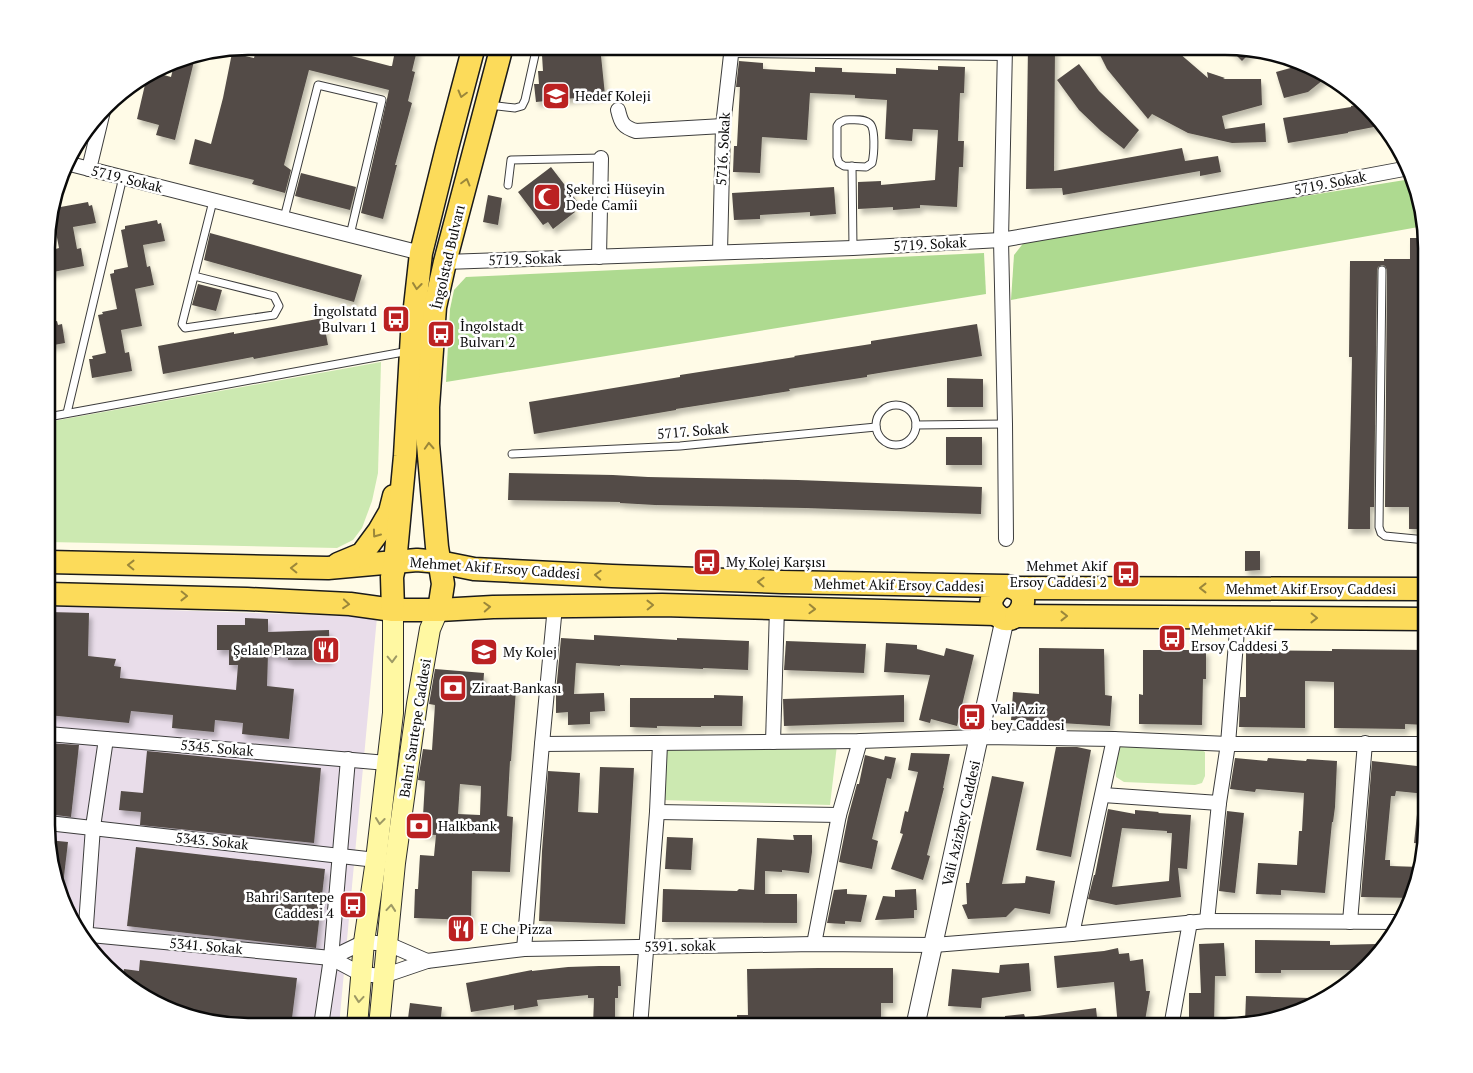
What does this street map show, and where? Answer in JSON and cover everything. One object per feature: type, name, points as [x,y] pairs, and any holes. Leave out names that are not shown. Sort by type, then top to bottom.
[{"type":"main road","name":"İngolstad Bulvarı","points":[[393,610],[392,585],[405,456],[410,350],[421,253],[472,55]]},
{"type":"main road","name":"İngolstad Bulvarı","points":[[439,610],[443,584],[428,444],[428,407],[434,307],[500,55]]},
{"type":"main road","points":[[328,568],[362,554],[379,531],[390,512],[405,456]]},
{"type":"main road","points":[[433,494],[452,548],[474,569]]},
{"type":"main road","name":"Mehmet Akif Ersoy Caddesi","points":[[55,562],[328,568],[417,560],[440,562],[474,569],[782,582],[1009,588],[1418,589]]},
{"type":"main road","points":[[1006,616],[991,604],[994,594],[1009,588]]},
{"type":"main road","name":"Mehmet Akif Ersoy Caddesi","points":[[55,594],[246,599],[350,604],[393,610],[662,605],[1006,616],[1418,619]]},
{"type":"main road","name":"Bahri Sarıtepe Caddesi","points":[[358,1018],[364,942],[376,860],[392,713],[394,689],[392,655],[393,610]]},
{"type":"main road","name":"Bahri Sarıtepe Caddesi","points":[[380,1018],[395,863],[416,704],[430,629],[439,610]]},
{"type":"street","name":"5716. Sokak","points":[[720,252],[723,126],[730,55]]},
{"type":"street","points":[[1005,55],[1001,240],[1006,424],[1006,539]]},
{"type":"street","points":[[618,110],[621,122],[628,129],[636,132],[723,126]]},
{"type":"street","points":[[89,169],[100,124]]},
{"type":"street","points":[[599,257],[601,158]]},
{"type":"street","name":"5719. Sokak","points":[[73,166],[421,253]]},
{"type":"street","name":"5719. Sokak","points":[[445,262],[853,248],[1001,240],[1401,169]]},
{"type":"street","points":[[524,949],[555,606]]},
{"type":"street","points":[[773,742],[776,608]]},
{"type":"street","name":"Vali Azizbey Caddesi","points":[[917,1018],[1006,616]]},
{"type":"street","points":[[1207,921],[1219,803],[1228,744],[1238,617]]},
{"type":"street","name":"5345. Sokak","points":[[55,735],[387,763]]},
{"type":"street","points":[[542,744],[660,744],[980,738],[1228,744],[1418,744]]},
{"type":"street","points":[[84,927],[94,828],[106,739]]},
{"type":"street","points":[[1072,934],[1114,740]]},
{"type":"street","points":[[814,944],[839,815],[860,741]]},
{"type":"street","points":[[641,1018],[660,744]]},
{"type":"street","points":[[1350,922],[1365,744]]},
{"type":"street","points":[[322,1018],[331,958],[348,760]]},
{"type":"street","points":[[1103,795],[1219,803]]},
{"type":"street","points":[[656,812],[839,815]]},
{"type":"street","name":"5343. Sokak","points":[[55,824],[376,860]]},
{"type":"street","name":"5391. sokak","points":[[383,976],[427,961],[524,949],[814,944],[934,945],[1207,921],[1392,922]]},
{"type":"street","points":[[1173,1018],[1190,922]]},
{"type":"street","name":"5341. Sokak","points":[[90,937],[331,958]]},
{"type":"street","points":[[331,958],[364,942],[388,944],[427,961]]},
{"type":"street","points":[[331,958],[361,974],[383,976]]},
{"type":"lane","points":[[486,104],[515,108],[522,106],[525,100],[534,55]]},
{"type":"lane","points":[[284,218],[318,84],[382,100],[350,235]]},
{"type":"lane","points":[[845,120],[870,123],[873,128],[874,156],[872,163],[866,167],[852,166],[844,166],[839,163],[837,157],[837,126],[845,120]]},
{"type":"lane","points":[[508,185],[510,160],[601,158]]},
{"type":"lane","points":[[852,166],[853,248]]},
{"type":"lane","points":[[67,413],[123,178]]},
{"type":"lane","points":[[194,276],[274,296],[279,306],[278,310],[274,316],[185,328],[182,324],[194,276],[213,201]]},
{"type":"lane","points":[[1382,270],[1379,527],[1381,533],[1385,536],[1418,539]]},
{"type":"lane","points":[[55,416],[410,350]]},
{"type":"lane","points":[[888,407],[906,408],[915,418],[915,432],[906,443],[900,445],[886,443],[881,439],[876,428],[879,415],[888,407]]},
{"type":"lane","points":[[916,425],[1006,424]]},
{"type":"lane","name":"5717. Sokak","points":[[512,454],[680,446],[876,428]]},
{"type":"shaded area","points":[[55,606],[377,617],[340,1018],[235,1018],[222,1016],[186,1008],[162,998],[141,986],[111,962],[87,932],[75,911],[65,887],[59,863],[55,838]]},
{"type":"green space","points":[[1405,180],[1417,227],[1011,300],[1014,255],[1025,241]]},
{"type":"green space","points":[[984,253],[986,294],[446,382],[450,309],[454,290],[466,277]]},
{"type":"green space","points":[[381,362],[378,473],[372,501],[362,528],[353,540],[337,548],[55,542],[55,421]]},
{"type":"green space","points":[[1125,744],[1197,747],[1205,752],[1205,776],[1202,783],[1195,785],[1124,782],[1116,777],[1115,754],[1118,747]]},
{"type":"green space","points":[[837,745],[830,805],[661,800],[662,748]]},
{"type":"building","points":[[241,55],[254,58],[255,55],[348,55],[392,66],[394,55],[416,55],[412,71],[415,72],[408,101],[412,103],[383,219],[361,213],[389,90],[309,70],[284,165],[291,170],[285,193],[252,184],[254,180],[189,164],[195,139],[211,144],[231,56]]},
{"type":"building","points":[[542,55],[601,55],[605,95],[536,102],[534,84],[539,84],[538,71],[543,71]]},
{"type":"building","points":[[1028,55],[1055,55],[1054,171],[1182,148],[1185,161],[1218,156],[1221,172],[1200,176],[1200,171],[1063,195],[1062,188],[1026,189]]},
{"type":"building","points":[[1100,55],[1181,55],[1208,78],[1207,72],[1225,78],[1223,79],[1261,79],[1262,105],[1222,116],[1225,129],[1265,123],[1266,142],[1232,143],[1188,133],[1152,114],[1148,119],[1107,69]]},
{"type":"building","points":[[1236,55],[1247,56],[1242,61]]},
{"type":"building","points":[[739,61],[763,63],[763,69],[815,72],[815,67],[842,68],[842,72],[896,74],[896,68],[938,70],[938,66],[965,67],[964,93],[960,93],[958,141],[964,141],[963,167],[959,167],[957,207],[920,205],[920,208],[893,210],[893,207],[858,209],[858,182],[881,181],[881,185],[935,180],[938,130],[913,129],[912,141],[885,139],[887,100],[855,98],[855,95],[810,93],[807,140],[762,137],[760,173],[733,172],[734,146],[737,146],[740,87],[736,87]]},
{"type":"building","points":[[194,63],[175,140],[156,135],[159,125],[137,119],[145,85],[163,75],[171,77],[173,71]]},
{"type":"building","points":[[1079,64],[1099,91],[1139,130],[1124,149],[1079,110],[1057,80]]},
{"type":"building","points":[[1293,67],[1322,81],[1308,92],[1284,98],[1276,72]]},
{"type":"building","points":[[1355,105],[1362,111],[1375,127],[1288,143],[1283,118]]},
{"type":"building","name":"Şekerci Hüseyin Dede Camîi","points":[[551,167],[577,201],[570,206],[575,212],[553,229],[548,222],[543,225],[518,192]]},
{"type":"building","points":[[301,173],[356,187],[350,210],[295,196]]},
{"type":"building","points":[[834,187],[836,214],[810,216],[810,212],[760,215],[760,219],[734,220],[732,193]]},
{"type":"building","points":[[488,195],[502,198],[498,225],[483,222]]},
{"type":"building","points":[[88,202],[89,206],[92,205],[96,223],[73,227],[77,249],[81,248],[84,266],[55,272],[55,249],[59,248],[56,231],[60,207]]},
{"type":"building","points":[[157,220],[158,224],[161,223],[165,241],[143,245],[147,267],[150,266],[154,285],[135,289],[142,326],[121,330],[125,353],[129,352],[132,371],[92,378],[89,359],[93,359],[92,356],[106,353],[98,315],[103,314],[102,312],[117,309],[110,274],[114,273],[114,270],[128,267],[121,230],[125,229],[125,226]]},
{"type":"building","points":[[210,233],[362,275],[354,302],[204,260]]},
{"type":"building","points":[[1410,238],[1418,238],[1418,529],[1409,529],[1409,507],[1385,507],[1387,270],[1382,265],[1377,270],[1374,507],[1370,507],[1370,529],[1348,529],[1352,357],[1349,357],[1350,261],[1410,259]]},
{"type":"building","points":[[198,284],[222,290],[216,311],[192,305]]},
{"type":"building","points":[[323,318],[328,345],[163,374],[158,346]]},
{"type":"building","points":[[55,321],[57,321],[58,325],[62,324],[65,343],[55,345]]},
{"type":"building","points":[[977,324],[982,356],[789,389],[790,391],[534,434],[529,402],[871,344],[871,341]]},
{"type":"building","points":[[947,378],[983,379],[983,407],[947,407]]},
{"type":"building","points":[[946,437],[982,437],[982,465],[946,465]]},
{"type":"building","points":[[509,473],[798,480],[982,487],[981,514],[508,500]]},
{"type":"building","points":[[1245,551],[1260,551],[1260,570],[1245,571]]},
{"type":"building","points":[[55,612],[89,613],[88,656],[116,659],[114,666],[121,667],[120,678],[236,690],[238,665],[229,665],[229,650],[217,650],[217,625],[245,625],[245,618],[268,619],[268,632],[329,630],[330,660],[288,660],[288,658],[268,654],[267,686],[294,689],[289,739],[242,734],[243,723],[215,720],[214,732],[172,728],[173,715],[131,711],[129,723],[55,716]]},
{"type":"building","points":[[594,635],[677,640],[677,638],[749,641],[748,670],[576,663],[574,694],[604,693],[605,711],[590,712],[590,724],[568,725],[568,712],[556,713],[561,638],[594,640]]},
{"type":"building","points":[[786,641],[866,644],[864,673],[784,670]]},
{"type":"building","points":[[886,643],[917,645],[917,649],[944,656],[946,648],[974,655],[957,726],[931,719],[930,723],[919,720],[930,675],[884,672]]},
{"type":"building","points":[[1039,648],[1104,649],[1105,695],[1112,696],[1110,726],[1011,720],[1013,692],[1039,694]]},
{"type":"building","points":[[1332,649],[1418,650],[1418,725],[1405,724],[1405,729],[1334,728],[1334,682],[1305,681],[1305,728],[1239,727],[1240,697],[1246,697],[1246,650],[1332,651]]},
{"type":"building","points":[[1143,650],[1206,650],[1206,679],[1203,679],[1202,725],[1139,724],[1139,694],[1143,695]]},
{"type":"building","points":[[435,669],[484,673],[483,688],[516,689],[507,816],[513,817],[510,872],[472,871],[471,920],[414,918],[415,889],[418,889],[420,855],[434,856],[436,835],[422,834],[425,781],[418,780],[423,749],[432,750],[435,705],[429,704]],"holes":[[[460,784],[481,786],[480,815],[458,814]]]},
{"type":"building","points":[[714,695],[743,696],[742,726],[630,727],[630,698],[714,698]]},
{"type":"building","points":[[904,695],[904,722],[784,726],[783,699]]},
{"type":"building","points":[[55,743],[79,745],[71,817],[55,815]]},
{"type":"building","points":[[1056,747],[1077,747],[1091,750],[1071,857],[1036,850]]},
{"type":"building","points":[[147,751],[321,768],[314,843],[140,825],[141,812],[119,810],[121,791],[143,793]]},
{"type":"building","points":[[911,753],[950,754],[944,788],[927,855],[930,856],[923,880],[891,869],[903,834],[900,833],[905,811],[908,812],[918,772],[908,770]]},
{"type":"building","points":[[865,755],[884,760],[885,756],[896,758],[891,779],[887,778],[872,839],[878,841],[872,869],[839,862],[848,817],[857,784],[859,784]]},
{"type":"building","points":[[1235,758],[1267,761],[1268,758],[1337,761],[1335,807],[1325,893],[1281,890],[1281,895],[1256,894],[1258,863],[1297,865],[1299,831],[1302,831],[1304,793],[1256,789],[1255,792],[1230,789]]},
{"type":"building","points":[[1372,761],[1418,766],[1418,793],[1396,791],[1395,796],[1391,796],[1385,860],[1390,860],[1390,866],[1413,867],[1403,898],[1361,897]]},
{"type":"building","points":[[600,767],[634,768],[625,924],[539,921],[548,771],[580,773],[578,812],[598,813]]},
{"type":"building","points":[[992,776],[1024,782],[1002,884],[1025,883],[1026,876],[1055,881],[1050,914],[1015,908],[1006,917],[968,919],[962,905],[967,904],[966,883],[969,883]]},
{"type":"building","points":[[1418,805],[1418,838],[1417,843],[1414,843]]},
{"type":"building","points":[[1108,809],[1135,814],[1135,810],[1191,815],[1187,869],[1178,868],[1181,897],[1116,905],[1088,899],[1095,875]],"holes":[[[1122,828],[1167,831],[1167,833],[1172,833],[1169,881],[1112,887]]]},
{"type":"building","points":[[1227,811],[1244,813],[1235,893],[1219,891]]},
{"type":"building","points":[[793,835],[812,835],[809,873],[782,870],[782,872],[765,871],[765,894],[797,894],[797,923],[662,922],[663,889],[754,890],[757,838],[794,840]]},
{"type":"building","points":[[667,837],[693,838],[691,870],[665,869]]},
{"type":"building","points":[[55,841],[68,842],[63,881]]},
{"type":"building","points":[[136,847],[325,869],[316,948],[127,926]]},
{"type":"building","points":[[847,889],[847,894],[867,895],[861,922],[845,921],[845,924],[827,923],[834,890]]},
{"type":"building","points":[[916,889],[917,910],[914,910],[914,918],[875,920],[883,896],[895,897],[895,890]]},
{"type":"building","points":[[1255,940],[1330,941],[1330,945],[1377,944],[1362,962],[1352,970],[1281,970],[1281,973],[1255,973]]},
{"type":"building","points":[[1224,943],[1226,976],[1215,976],[1214,1018],[1189,1018],[1189,993],[1201,993],[1199,944]]},
{"type":"building","points":[[1118,948],[1119,954],[1129,953],[1130,961],[1143,959],[1146,991],[1150,991],[1146,1018],[1117,1018],[1114,982],[1057,988],[1054,956]]},
{"type":"building","points":[[140,960],[297,978],[292,1018],[235,1018],[186,1008],[151,992],[124,972],[124,969],[139,971]]},
{"type":"building","points":[[1029,963],[1031,991],[982,998],[981,1008],[948,1006],[952,969],[999,973],[1000,965]]},
{"type":"building","points":[[620,966],[621,986],[618,986],[618,998],[615,998],[615,1018],[593,1018],[594,998],[588,998],[588,995],[537,1000],[538,1006],[514,1010],[514,1005],[471,1012],[466,983],[532,970]]},
{"type":"building","points":[[893,968],[893,1003],[881,1003],[881,1018],[737,1018],[737,1015],[748,1015],[747,969]]},
{"type":"building","points":[[1246,996],[1310,998],[1287,1008],[1245,1017]]},
{"type":"building","points":[[410,1003],[442,1007],[441,1018],[408,1018]]},
{"type":"building","points":[[1096,1008],[1097,1018],[1005,1018],[1005,1016],[1024,1014],[1025,1017]]},
{"type":"place","name":"Hedef Koleji","points":[[556,96]]},
{"type":"place","name":"Şekerci Hüseyin Dede Camîi","points":[[547,197]]},
{"type":"place","name":"İngolstatd Bulvarı 1","points":[[396,319]]},
{"type":"place","name":"İngolstadt Bulvarı 2","points":[[441,334]]},
{"type":"place","name":"My Kolej Karşısı","points":[[707,562]]},
{"type":"place","name":"Mehmet Akif Ersoy Caddesi 2","points":[[1126,574]]},
{"type":"place","name":"Mehmet Akif Ersoy Caddesi 3","points":[[1172,638]]},
{"type":"place","name":"Şelale Plaza","points":[[326,650]]},
{"type":"place","name":"My Kolej","points":[[484,652]]},
{"type":"place","name":"Ziraat Bankası","points":[[453,688]]},
{"type":"place","name":"Vali Aziz bey Caddesi","points":[[972,717]]},
{"type":"place","name":"Halkbank","points":[[419,826]]},
{"type":"place","name":"Bahri Sarıtepe Caddesi 4","points":[[353,905]]},
{"type":"place","name":"E Che Pizza","points":[[461,929]]}]
